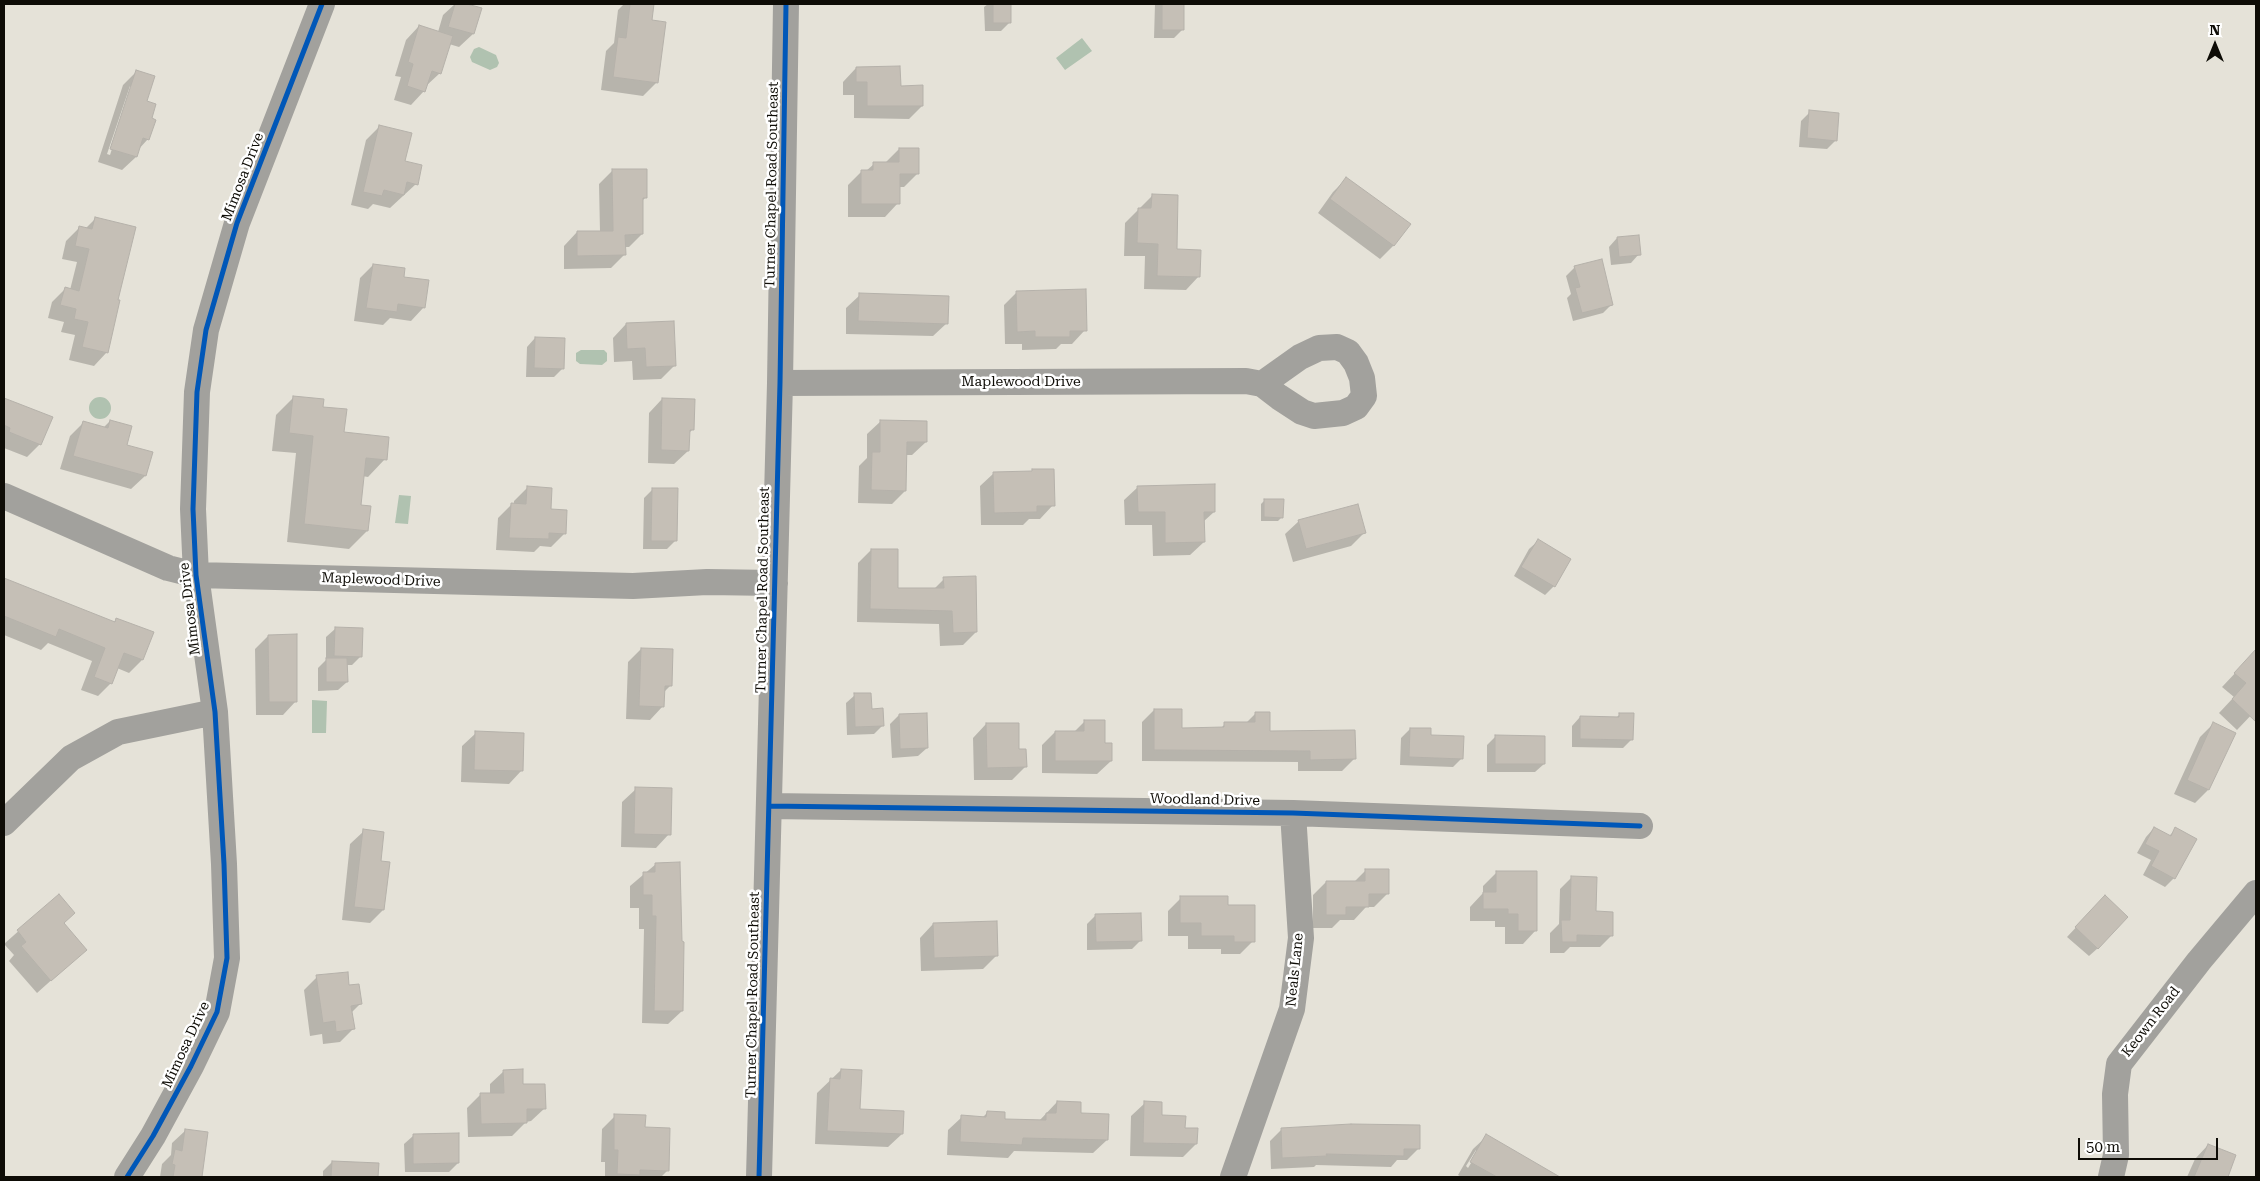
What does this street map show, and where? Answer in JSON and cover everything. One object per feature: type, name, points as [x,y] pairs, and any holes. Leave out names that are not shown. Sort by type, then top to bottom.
[{"type":"street","name":"Mimosa Drive","points":[[127,1177],[153,1136],[214,1018],[227,958],[224,864],[215,712],[196,575],[193,509],[196,416],[206,330],[237,223],[322,4]]},
{"type":"street","name":"Turner Chapel Road Southeast","points":[[759,1177],[780,383],[786,4]]},
{"type":"street","name":"Maplewood Drive","points":[[780,383],[1246,381],[1262,384]]},
{"type":"street","name":"Maplewood Drive","points":[[4,496],[168,568],[196,575],[633,586],[707,582],[775,583]]},
{"type":"street","points":[[4,823],[71,758],[118,732],[215,712]]},
{"type":"street","name":"Woodland Drive","points":[[769,806],[1293,813],[1640,826]]},
{"type":"street","name":"Neals Lane","points":[[1233,1177],[1292,1009],[1301,938],[1293,813]]},
{"type":"street","name":"Keown Road","points":[[2111,1177],[2116,1154],[2115,1094],[2119,1064],[2199,961],[2256,893]]},
{"type":"shaded area","points":[[1082,38],[1092,51],[1065,70],[1056,58]]},
{"type":"shaded area","points":[[479,47],[496,55],[499,63],[497,67],[490,70],[472,62],[470,57],[474,49]]},
{"type":"shaded area","points":[[581,350],[604,350],[607,353],[607,361],[602,365],[580,364],[576,361],[576,353]]},
{"type":"shaded area","points":[[96,397],[104,397],[111,404],[111,412],[104,419],[96,419],[89,412],[89,404]]},
{"type":"shaded area","points":[[399,495],[411,496],[408,524],[395,523]]},
{"type":"shaded area","points":[[312,700],[327,701],[326,733],[312,733]]},
{"type":"building","points":[[455,4],[467,4],[482,8],[474,34],[448,27]]},
{"type":"building","points":[[630,4],[654,4],[652,20],[666,22],[658,83],[613,77],[618,37],[626,38]]},
{"type":"building","points":[[993,4],[1011,4],[1011,23],[993,23]]},
{"type":"building","points":[[1162,4],[1184,4],[1184,30],[1162,30]]},
{"type":"building","points":[[419,25],[453,36],[441,74],[432,71],[425,92],[407,86],[413,64],[408,62]]},
{"type":"building","points":[[900,66],[901,86],[923,85],[923,106],[867,106],[867,82],[856,82],[856,67]]},
{"type":"building","points":[[136,70],[155,76],[147,101],[156,104],[152,118],[156,120],[149,140],[143,138],[137,157],[110,149]]},
{"type":"building","points":[[1809,110],[1839,113],[1837,141],[1807,138]]},
{"type":"building","points":[[379,125],[412,133],[405,161],[422,165],[418,185],[407,182],[404,195],[384,190],[382,196],[363,192]]},
{"type":"building","points":[[899,148],[919,148],[919,174],[900,174],[900,204],[861,204],[861,170],[873,170],[873,162],[899,162]]},
{"type":"building","points":[[612,169],[647,169],[647,198],[643,198],[643,234],[625,235],[626,255],[577,256],[577,231],[613,231]]},
{"type":"building","points":[[1346,177],[1411,224],[1394,246],[1330,199]]},
{"type":"building","points":[[1152,194],[1178,195],[1177,249],[1201,250],[1200,277],[1157,276],[1158,244],[1137,243],[1138,208],[1151,208]]},
{"type":"building","points":[[95,217],[136,227],[118,300],[120,300],[108,353],[82,347],[88,322],[74,319],[76,309],[60,305],[65,287],[79,291],[89,249],[75,246],[79,226],[92,229]]},
{"type":"building","points":[[1639,235],[1641,255],[1619,257],[1617,237]]},
{"type":"building","points":[[1602,259],[1613,305],[1582,313],[1575,288],[1580,287],[1574,266]]},
{"type":"building","points":[[373,264],[405,268],[404,277],[429,280],[425,308],[398,304],[397,312],[366,308]]},
{"type":"building","points":[[1086,289],[1087,331],[1070,331],[1070,337],[1035,337],[1035,331],[1017,332],[1016,291]]},
{"type":"building","points":[[859,293],[949,296],[948,324],[858,321]]},
{"type":"building","points":[[674,321],[676,366],[646,367],[645,348],[627,349],[626,323]]},
{"type":"building","points":[[535,337],[565,338],[564,369],[534,368]]},
{"type":"building","points":[[293,396],[324,399],[323,407],[347,409],[344,432],[389,437],[387,460],[366,458],[361,505],[371,506],[368,531],[304,524],[313,436],[289,433]]},
{"type":"building","points":[[4,398],[53,417],[41,445],[9,432],[10,428],[4,425]]},
{"type":"building","points":[[662,398],[695,399],[694,430],[690,430],[689,451],[661,450]]},
{"type":"building","points":[[110,420],[132,426],[127,445],[153,452],[146,476],[73,456],[83,421],[108,428]]},
{"type":"building","points":[[880,420],[927,421],[927,442],[907,442],[906,491],[871,490],[872,452],[880,452]]},
{"type":"building","points":[[1032,469],[1054,469],[1055,506],[1037,506],[1037,512],[994,513],[993,472],[1032,471]]},
{"type":"building","points":[[1215,484],[1215,512],[1204,512],[1205,542],[1165,543],[1165,512],[1138,512],[1137,486]]},
{"type":"building","points":[[527,486],[552,488],[551,509],[567,510],[566,534],[549,533],[549,539],[509,538],[511,503],[526,504]]},
{"type":"building","points":[[652,488],[678,488],[677,541],[651,541]]},
{"type":"building","points":[[1264,499],[1284,499],[1283,518],[1264,517]]},
{"type":"building","points":[[1358,504],[1366,533],[1306,549],[1298,520]]},
{"type":"building","points":[[1538,539],[1571,559],[1555,587],[1521,567]]},
{"type":"building","points":[[871,549],[898,549],[898,588],[944,588],[943,577],[976,576],[977,632],[953,633],[952,611],[870,609]]},
{"type":"building","points":[[4,578],[115,622],[116,618],[154,632],[143,660],[124,653],[112,684],[94,677],[105,648],[59,629],[56,637],[4,616]]},
{"type":"building","points":[[335,627],[363,628],[362,657],[334,656]]},
{"type":"building","points":[[297,634],[297,702],[269,702],[268,635]]},
{"type":"building","points":[[641,648],[673,649],[672,686],[665,686],[664,707],[639,706]]},
{"type":"building","points":[[2256,649],[2256,722],[2232,699],[2246,683],[2234,673]]},
{"type":"building","points":[[326,658],[347,658],[348,682],[326,682]]},
{"type":"building","points":[[854,693],[871,693],[872,709],[883,708],[884,726],[855,727]]},
{"type":"building","points":[[1154,709],[1182,709],[1182,728],[1224,727],[1224,722],[1255,722],[1255,712],[1270,712],[1270,731],[1355,730],[1356,759],[1310,760],[1310,751],[1154,750]]},
{"type":"building","points":[[927,713],[928,748],[900,749],[899,714]]},
{"type":"building","points":[[1619,713],[1634,713],[1633,740],[1580,739],[1580,716],[1619,717]]},
{"type":"building","points":[[1084,720],[1105,720],[1105,743],[1112,743],[1112,761],[1055,761],[1055,731],[1084,731]]},
{"type":"building","points":[[2213,722],[2236,733],[2209,790],[2187,780]]},
{"type":"building","points":[[986,723],[1019,723],[1019,749],[1026,749],[1027,767],[987,768]]},
{"type":"building","points":[[1410,728],[1431,728],[1431,735],[1464,736],[1463,759],[1409,757]]},
{"type":"building","points":[[475,731],[524,733],[523,771],[474,770]]},
{"type":"building","points":[[1495,735],[1545,736],[1545,764],[1495,764]]},
{"type":"building","points":[[635,787],[672,788],[671,835],[634,834]]},
{"type":"building","points":[[2154,827],[2171,836],[2175,827],[2197,839],[2175,879],[2151,866],[2159,851],[2145,844]]},
{"type":"building","points":[[363,829],[384,832],[381,861],[390,862],[384,910],[354,907]]},
{"type":"building","points":[[680,862],[682,941],[684,942],[683,1011],[654,1011],[656,916],[652,916],[652,895],[643,895],[643,872],[655,872],[655,863]]},
{"type":"building","points":[[1365,869],[1389,869],[1389,894],[1369,894],[1369,907],[1346,907],[1346,915],[1326,915],[1326,881],[1365,881]]},
{"type":"building","points":[[1496,871],[1537,871],[1537,931],[1518,931],[1518,914],[1508,914],[1508,909],[1483,909],[1483,892],[1496,892]]},
{"type":"building","points":[[1571,876],[1597,877],[1596,911],[1613,912],[1613,936],[1577,935],[1577,942],[1562,942],[1561,920],[1570,920]]},
{"type":"building","points":[[59,894],[75,913],[64,923],[87,950],[51,981],[21,946],[26,942],[17,930]]},
{"type":"building","points":[[2105,895],[2128,917],[2098,949],[2075,927]]},
{"type":"building","points":[[1180,896],[1228,896],[1228,905],[1255,905],[1255,942],[1234,942],[1234,936],[1201,936],[1201,923],[1180,923]]},
{"type":"building","points":[[1141,913],[1142,941],[1096,942],[1095,914]]},
{"type":"building","points":[[997,921],[998,956],[934,958],[933,923]]},
{"type":"building","points":[[348,972],[349,985],[359,984],[362,1004],[351,1006],[355,1029],[336,1032],[335,1021],[323,1023],[316,975]]},
{"type":"building","points":[[523,1069],[523,1084],[545,1084],[546,1109],[527,1109],[527,1123],[481,1124],[480,1093],[504,1093],[503,1070]]},
{"type":"building","points":[[841,1069],[862,1070],[860,1109],[904,1111],[903,1134],[827,1131],[830,1078],[840,1079]]},
{"type":"building","points":[[1057,1101],[1081,1102],[1081,1113],[1109,1114],[1108,1140],[1023,1138],[1022,1145],[960,1142],[961,1115],[986,1117],[987,1111],[1005,1112],[1005,1119],[1046,1120],[1046,1113],[1056,1113]]},
{"type":"building","points":[[1144,1101],[1162,1102],[1162,1115],[1186,1116],[1185,1128],[1198,1128],[1197,1144],[1143,1143]]},
{"type":"building","points":[[614,1114],[646,1115],[645,1127],[670,1128],[669,1171],[640,1170],[640,1175],[617,1174],[618,1150],[614,1150]]},
{"type":"building","points":[[1351,1124],[1420,1125],[1420,1149],[1404,1149],[1404,1156],[1326,1154],[1327,1156],[1282,1158],[1281,1128]]},
{"type":"building","points":[[185,1129],[208,1132],[202,1177],[173,1177],[175,1165],[172,1164],[175,1149],[182,1151]]},
{"type":"building","points":[[459,1133],[459,1163],[413,1164],[413,1134]]},
{"type":"building","points":[[1486,1134],[1560,1177],[1497,1177],[1470,1162]]},
{"type":"building","points":[[2208,1144],[2236,1155],[2228,1177],[2194,1177]]},
{"type":"building","points":[[332,1161],[379,1163],[378,1177],[331,1177]]},
{"type":"cycle path","points":[[127,1177],[153,1136],[191,1066],[217,1012],[227,958],[224,864],[215,712],[196,575],[193,509],[197,392],[206,330],[237,223],[322,4]]},
{"type":"cycle path","points":[[759,1177],[780,383],[786,4]]},
{"type":"cycle path","points":[[769,806],[1293,813],[1640,826]]}]
